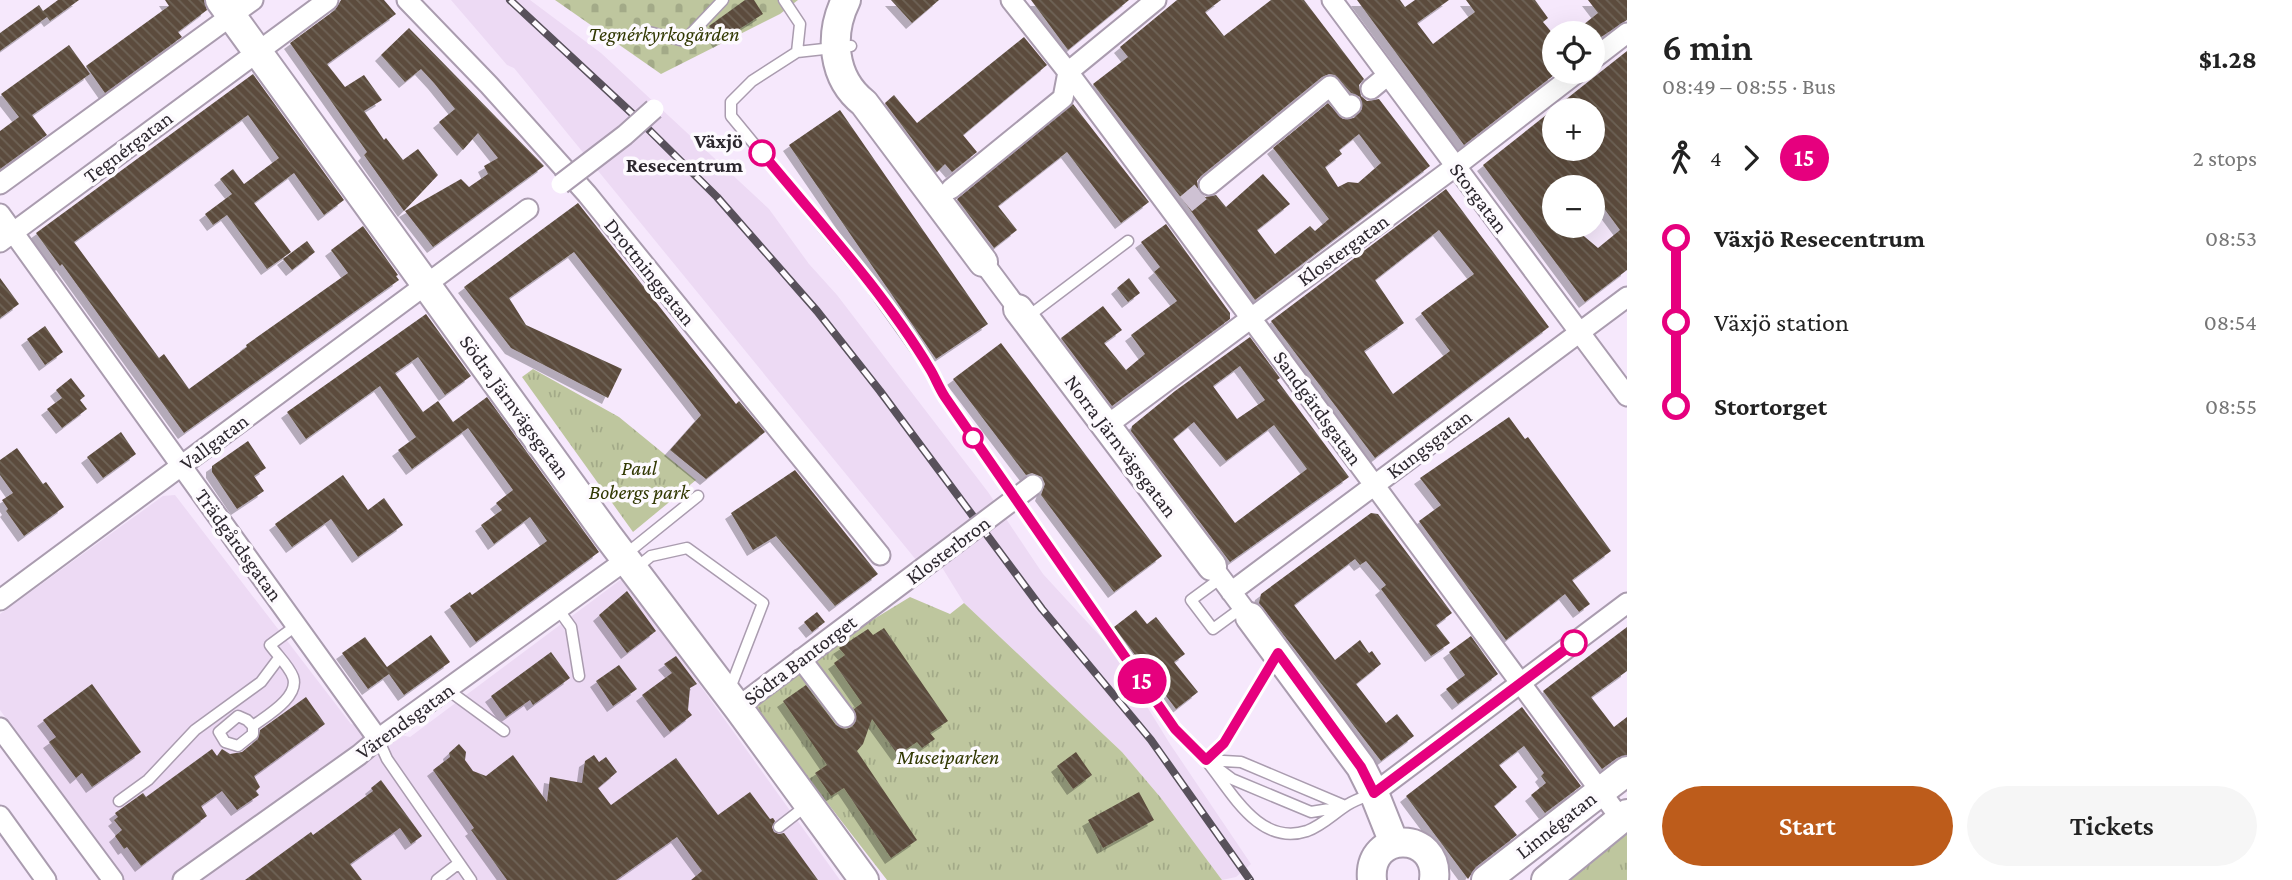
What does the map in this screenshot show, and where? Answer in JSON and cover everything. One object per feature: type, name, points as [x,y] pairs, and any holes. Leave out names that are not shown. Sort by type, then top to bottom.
[{"type":"street","points":[[257,52],[328,0]]},
{"type":"street","name":"Drottninggatan","points":[[407,0],[489,85],[587,194],[782,442],[880,555]]},
{"type":"street","name":"Norra Järnvägsgatan","points":[[846,0],[836,26],[854,68],[864,103],[1278,653],[1361,767],[1374,793],[1384,794],[1388,798],[1402,843],[1427,852],[1436,879]]},
{"type":"street","name":"Norra Järnvägsgatan","points":[[843,47],[863,0]]},
{"type":"street","name":"Sandgärdsgatan","points":[[1011,0],[1180,209],[1251,317],[1521,683],[1624,817]]},
{"type":"street","points":[[951,189],[1063,98],[1068,72],[1156,0]]},
{"type":"street","name":"Storgatan","points":[[1332,0],[1627,396]]},
{"type":"street","points":[[0,184],[235,5]]},
{"type":"street","name":"Södra Järnvägsgatan","points":[[235,5],[257,52],[433,279],[627,562],[864,880]]},
{"type":"street","points":[[1605,50],[1627,33]]},
{"type":"street","name":"Tegnérgatan","points":[[7,237],[257,52]]},
{"type":"street","points":[[1371,89],[1388,75]]},
{"type":"street","name":"Klostergatan","points":[[1106,426],[1562,84]]},
{"type":"street","points":[[1209,186],[1330,86],[1347,108],[1351,105]]},
{"type":"street","points":[[561,184],[625,135],[654,108]]},
{"type":"street","name":"Vallgatan","points":[[0,600],[528,209]]},
{"type":"street","name":"Trädgårdsgatan","points":[[0,214],[7,237],[182,466],[378,739]]},
{"type":"street","name":"Kungsgatan","points":[[1231,592],[1627,297]]},
{"type":"street","name":"Klosterbron","points":[[863,613],[1033,485]]},
{"type":"street","name":"Värendsgatan","points":[[183,880],[627,562]]},
{"type":"street","points":[[1374,793],[1627,603]]},
{"type":"street","name":"Södra Bantorget","points":[[733,701],[801,659],[863,613]]},
{"type":"street","points":[[801,659],[845,716]]},
{"type":"street","points":[[0,728],[113,880]]},
{"type":"street","name":"Linnégatan","points":[[1486,880],[1627,771]]},
{"type":"street","points":[[0,816],[46,880]]},
{"type":"street","name":"Linnégatan","points":[[1546,880],[1624,817]]},
{"type":"street","points":[[1371,880],[1375,858],[1384,848],[1402,843]]},
{"type":"lane","points":[[645,31],[684,41],[723,0]]},
{"type":"lane","points":[[784,0],[800,24],[797,52]]},
{"type":"lane","points":[[843,47],[797,52],[752,81],[731,103],[731,116],[901,326],[932,372],[945,397],[1175,729],[1206,760],[1249,816],[1270,830],[1292,835],[1308,831],[1346,806],[1374,793]]},
{"type":"lane","points":[[1022,314],[1128,242]]},
{"type":"lane","points":[[627,562],[698,496]]},
{"type":"lane","points":[[627,562],[687,548],[763,603],[733,701]]},
{"type":"lane","points":[[558,609],[571,627],[579,676]]},
{"type":"lane","points":[[253,726],[288,697],[293,689],[293,678],[270,645],[296,625]]},
{"type":"lane","points":[[1206,760],[1224,743],[1278,653]]},
{"type":"lane","points":[[119,801],[148,780],[195,730],[261,682],[279,658]]},
{"type":"lane","points":[[448,690],[504,731]]},
{"type":"lane","name":"Trädgårdsgatan","points":[[378,739],[387,759],[471,880]]},
{"type":"lane","points":[[1206,760],[1232,779],[1311,812],[1346,806]]},
{"type":"lane","points":[[1206,760],[1241,762],[1346,806]]},
{"type":"lane","points":[[779,827],[809,803]]},
{"type":"lane","points":[[437,880],[459,863]]},
{"type":"shaded area","points":[[451,0],[530,0],[601,53],[769,209],[988,492],[1043,574],[1111,648],[1170,744],[1251,864],[1236,877],[1222,880],[1161,798],[1122,752],[964,603],[938,561],[926,572],[514,68],[507,65]]},
{"type":"shaded area","points":[[175,495],[351,724],[410,737],[623,578],[840,880],[121,880],[0,710],[0,614],[163,496]]},
{"type":"green space","name":"Tegnérkyrkogården","points":[[555,0],[798,0],[780,14],[661,74]]},
{"type":"green space","name":"Paul Bobergs park","points":[[533,369],[619,417],[696,480],[633,532],[522,377]]},
{"type":"green space","name":"Museiparken","points":[[910,597],[950,614],[964,603],[1122,752],[1161,798],[1222,880],[887,880],[754,708],[863,613],[846,636]]},
{"type":"green space","points":[[1627,830],[1627,880],[1563,880]]},
{"type":"building","points":[[58,0],[79,0],[50,21],[47,17],[0,51],[0,33],[39,5],[43,11]]},
{"type":"building","points":[[165,0],[204,0],[207,10],[178,32],[182,37],[105,93],[86,66],[169,6]]},
{"type":"building","points":[[341,0],[384,0],[396,14],[327,64],[345,87],[364,75],[382,100],[364,111],[384,140],[386,138],[403,160],[418,149],[438,175],[404,211],[364,155],[367,152],[290,43],[335,10]]},
{"type":"building","points":[[745,0],[754,0],[763,14],[719,42],[709,26]]},
{"type":"building","points":[[891,0],[939,0],[912,23]]},
{"type":"building","points":[[1031,0],[1129,0],[1068,50]]},
{"type":"building","points":[[1177,0],[1221,0],[1205,12],[1224,36],[1271,0],[1304,0],[1364,79],[1359,85],[1361,96],[1367,101],[1379,99],[1430,166],[1255,300],[1186,204],[1093,84],[1128,57],[1120,47]],"holes":[[[1329,74],[1335,75],[1351,93],[1360,97],[1362,109],[1354,118],[1343,119],[1328,103],[1273,148],[1329,219],[1315,231],[1310,226],[1275,254],[1257,230],[1290,204],[1263,174],[1226,207],[1216,195],[1205,197],[1200,193],[1197,181]],[[1359,134],[1381,163],[1358,183],[1348,182],[1338,187],[1325,167],[1342,154],[1339,150]]]},
{"type":"building","points":[[1357,0],[1400,0],[1405,7],[1415,0],[1449,0],[1417,23],[1433,44],[1475,12],[1466,0],[1535,0],[1548,18],[1542,21],[1542,84],[1464,145]]},
{"type":"building","points":[[1588,0],[1627,0],[1627,20],[1605,34],[1605,21],[1588,21],[1598,13]]},
{"type":"building","points":[[409,28],[544,166],[433,247],[405,211],[461,179],[469,187],[488,174],[484,166],[498,158],[478,133],[463,150],[439,122],[455,109],[434,83],[421,69],[405,82],[381,55]]},
{"type":"building","points":[[1024,37],[1047,65],[963,135],[977,152],[952,172],[945,164],[937,172],[885,103],[894,95],[917,123]]},
{"type":"building","points":[[69,45],[90,74],[32,115],[47,135],[0,169],[0,131],[19,117],[1,94]]},
{"type":"building","points":[[1627,51],[1627,270],[1585,302],[1483,165],[1542,118],[1542,161],[1605,161],[1605,98],[1568,98],[1585,84],[1605,84],[1605,68]]},
{"type":"building","points":[[253,74],[344,200],[324,215],[294,173],[254,203],[291,252],[267,269],[227,215],[213,225],[205,214],[232,194],[220,179],[233,169],[244,184],[279,158],[248,115],[74,242],[159,358],[164,354],[189,389],[348,273],[331,250],[363,226],[399,280],[184,433],[62,264],[60,266],[36,233]]},
{"type":"building","points":[[1073,104],[1149,202],[1121,223],[1067,152],[998,206],[1017,230],[994,248],[957,199]]},
{"type":"building","points":[[840,110],[988,324],[936,359],[789,145]]},
{"type":"building","points":[[1446,189],[1549,327],[1375,458],[1271,321]],"holes":[[[1439,230],[1474,274],[1421,313],[1450,351],[1393,394],[1364,351],[1404,323],[1375,280]]]},
{"type":"building","points":[[578,203],[736,404],[739,401],[765,432],[706,479],[670,450],[701,415],[574,252],[509,298],[526,325],[622,369],[608,398],[511,348],[464,287]]},
{"type":"building","points":[[1166,224],[1230,313],[1230,319],[1112,406],[1061,338],[1103,306],[1122,330],[1104,343],[1126,370],[1145,354],[1131,335],[1177,301],[1154,272],[1160,267],[1141,242]]},
{"type":"building","points":[[307,241],[315,252],[292,270],[283,259]]},
{"type":"building","points":[[0,278],[19,304],[0,318]]},
{"type":"building","points":[[1129,278],[1140,293],[1128,302],[1117,288]]},
{"type":"building","points":[[426,314],[471,376],[445,395],[418,357],[395,373],[423,412],[438,401],[453,422],[487,397],[599,552],[476,642],[450,606],[470,592],[472,595],[547,541],[530,517],[494,544],[481,525],[502,510],[496,503],[513,490],[468,428],[412,469],[398,450],[416,437],[380,386],[306,439],[287,412]]},
{"type":"building","points":[[45,326],[63,352],[45,365],[27,339]]},
{"type":"building","points":[[1250,337],[1280,378],[1277,380],[1349,477],[1230,562],[1131,431],[1132,426]],"holes":[[[1240,366],[1265,400],[1237,419],[1213,386]],[[1194,422],[1226,461],[1274,425],[1307,469],[1235,523],[1173,439]]]},
{"type":"building","points":[[1001,343],[1162,556],[1114,592],[1041,495],[1045,484],[1042,477],[1032,473],[1026,475],[953,379]]},
{"type":"building","points":[[71,378],[85,396],[80,400],[87,409],[62,428],[47,409],[62,398],[56,390]]},
{"type":"building","points":[[1509,417],[1525,439],[1528,437],[1611,551],[1572,580],[1590,604],[1579,612],[1565,594],[1506,640],[1419,521],[1441,505],[1420,478]]},
{"type":"building","points":[[121,432],[136,454],[103,478],[87,457]]},
{"type":"building","points":[[248,441],[266,468],[254,476],[264,491],[237,509],[212,472],[212,466]]},
{"type":"building","points":[[17,448],[64,507],[24,536],[6,511],[8,509],[2,500],[13,493],[0,475],[0,460]]},
{"type":"building","points":[[795,470],[878,574],[835,606],[776,536],[753,550],[731,513]]},
{"type":"building","points":[[343,475],[368,510],[384,498],[403,525],[358,557],[331,519],[292,547],[275,524]]},
{"type":"building","points":[[1371,513],[1378,514],[1452,613],[1436,625],[1450,643],[1431,656],[1381,589],[1386,585],[1366,561],[1360,565],[1355,559],[1294,605],[1335,660],[1360,640],[1381,664],[1356,684],[1386,723],[1397,714],[1414,736],[1381,761],[1259,603],[1261,594]]},
{"type":"building","points":[[627,591],[656,631],[627,653],[599,615]]},
{"type":"building","points":[[1136,610],[1147,624],[1156,617],[1185,654],[1174,662],[1198,692],[1176,709],[1114,627]]},
{"type":"building","points":[[817,612],[825,622],[812,632],[804,622]]},
{"type":"building","points":[[1627,627],[1627,671],[1591,697],[1614,727],[1627,717],[1627,755],[1617,758],[1602,769],[1543,691]]},
{"type":"building","points":[[884,628],[948,721],[930,733],[935,739],[922,748],[917,742],[898,755],[872,719],[863,744],[857,751],[917,840],[891,858],[844,788],[831,796],[815,773],[827,765],[783,701],[806,685],[836,725],[846,729],[852,727],[856,721],[854,709],[862,703],[834,663],[845,655],[839,648],[868,629],[873,635]]},
{"type":"building","points":[[431,635],[450,662],[404,695],[389,674],[368,689],[342,653],[365,637],[387,667]]},
{"type":"building","points":[[1471,636],[1498,674],[1458,704],[1446,689],[1465,675],[1449,652]]},
{"type":"building","points":[[551,652],[570,678],[533,705],[530,700],[506,717],[491,696]]},
{"type":"building","points":[[676,656],[697,684],[690,688],[688,710],[692,715],[670,732],[642,695],[672,673],[664,664]]},
{"type":"building","points":[[619,665],[637,689],[613,706],[596,681]]},
{"type":"building","points":[[92,684],[141,752],[92,787],[82,773],[76,778],[49,742],[56,737],[43,720]]},
{"type":"building","points":[[306,697],[325,724],[254,776],[260,787],[256,791],[259,795],[237,810],[222,791],[201,806],[207,816],[141,866],[127,847],[124,849],[115,836],[122,830],[114,820],[118,817],[115,813],[143,793],[146,797],[212,749],[217,756],[222,749],[230,754],[242,752],[258,739],[260,730]]},
{"type":"building","points":[[1522,707],[1581,786],[1545,813],[1531,795],[1546,783],[1541,776],[1544,773],[1524,746],[1499,765],[1517,787],[1494,806],[1517,835],[1476,867],[1468,879],[1406,796]]},
{"type":"building","points":[[459,744],[466,752],[465,760],[473,771],[486,776],[513,755],[547,802],[550,777],[582,783],[585,761],[594,755],[599,762],[606,757],[617,772],[598,788],[611,805],[676,758],[718,815],[750,792],[770,819],[775,821],[772,827],[774,832],[784,833],[818,880],[691,880],[702,871],[677,837],[616,880],[507,880],[433,770],[450,757],[449,753]]},
{"type":"building","points":[[1076,752],[1092,775],[1073,789],[1057,766]]},
{"type":"building","points":[[381,780],[422,836],[411,844],[400,828],[350,864],[362,880],[245,880],[373,791],[371,788]]},
{"type":"building","points":[[1139,792],[1154,820],[1103,848],[1088,820]]},
{"type":"tunnel","points":[[1186,204],[1209,185]]},
{"type":"railway","points":[[510,0],[717,197],[817,311],[1042,609],[1151,740],[1250,880]]},
{"type":"bus line","name":"15","points":[[762,153],[901,326],[932,372],[945,397],[1175,729],[1206,760],[1224,743],[1278,653],[1361,767],[1374,793],[1574,643]]},
{"type":"place","name":"Växjö Resecentrum","points":[[762,153]]}]
